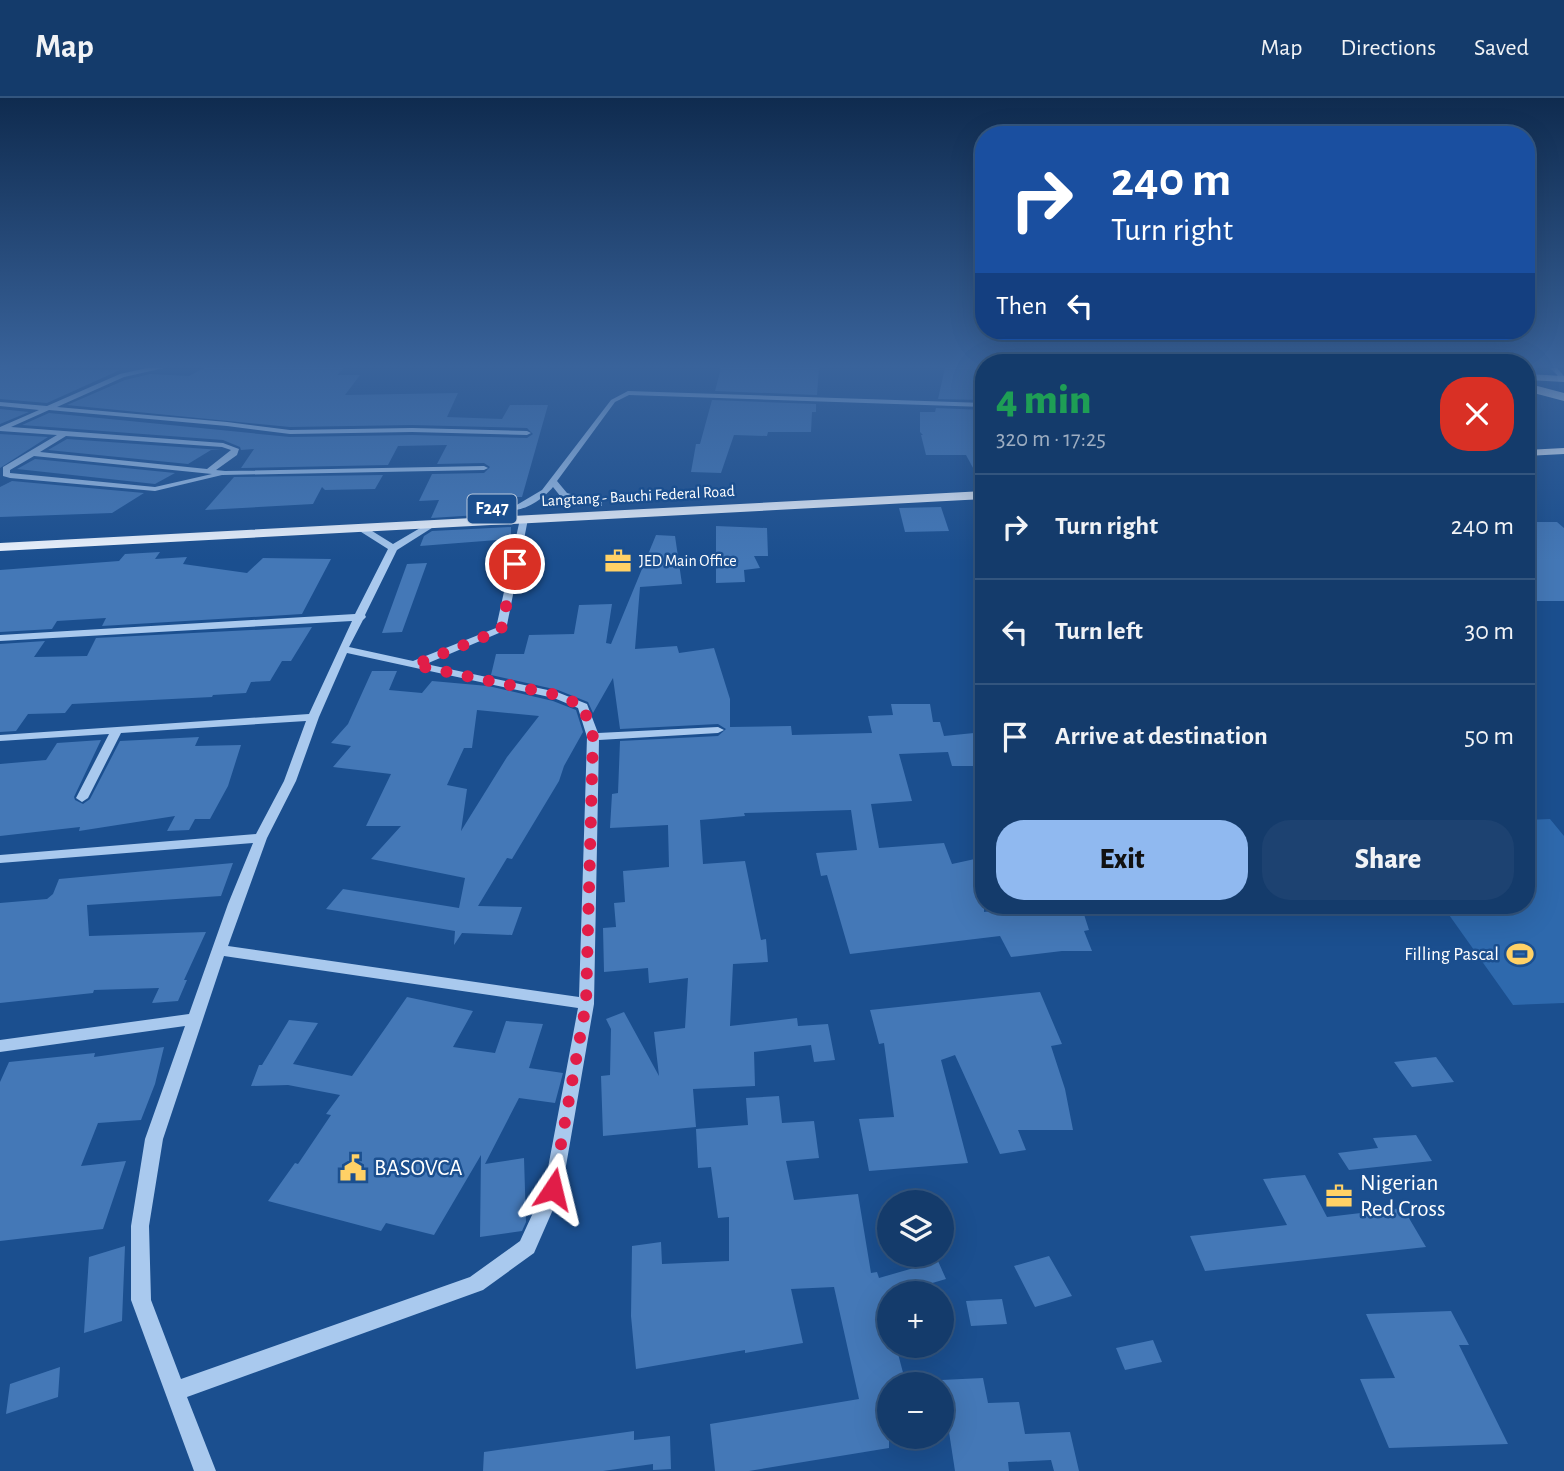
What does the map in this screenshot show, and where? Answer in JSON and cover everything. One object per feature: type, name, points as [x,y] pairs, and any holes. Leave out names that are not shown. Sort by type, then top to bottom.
[{"type":"main road","points":[[1535,454],[1562,455]]},
{"type":"main road","points":[[1535,460],[1562,455]]},
{"type":"main road","name":"Langtang - Bauchi Federal Road","points":[[0,535],[176,525],[521,514],[975,488]]},
{"type":"main road","name":"Langtang - Bauchi Federal Road","points":[[0,547],[432,524],[599,504],[641,508],[975,495]]},
{"type":"main road","points":[[168,538],[176,525]]},
{"type":"street","points":[[40,432],[223,445],[235,449],[234,453],[209,471]]},
{"type":"street","points":[[495,432],[527,433]]},
{"type":"street","points":[[414,665],[501,630],[521,514],[553,481],[590,432]]},
{"type":"street","points":[[64,434],[6,469],[6,474],[10,477],[155,489],[174,487],[225,473]]},
{"type":"street","points":[[31,453],[225,473],[485,468]]},
{"type":"street","points":[[553,481],[564,495],[599,504]]},
{"type":"street","points":[[205,1471],[141,1300],[140,1226],[154,1139],[261,838],[290,780],[313,717],[343,649],[393,548],[432,524]]},
{"type":"street","points":[[362,528],[393,548]]},
{"type":"street","points":[[0,638],[361,617]]},
{"type":"street","points":[[175,1391],[476,1284],[527,1247],[553,1189],[586,1004],[593,737],[583,706],[557,695],[343,649]]},
{"type":"street","points":[[0,738],[313,717]]},
{"type":"street","points":[[82,798],[117,729]]},
{"type":"street","points":[[593,737],[718,730]]},
{"type":"street","points":[[0,859],[261,838]]},
{"type":"street","points":[[219,950],[586,1004]]},
{"type":"street","points":[[0,1046],[195,1019]]},
{"type":"shaded area","name":"Filling Pascal","points":[[1550,819],[1564,836],[1564,1003],[1513,1005],[1448,914],[1535,914],[1535,820]]},
{"type":"building","points":[[117,432],[241,432],[290,437],[412,435],[527,438],[533,434],[531,432],[540,432],[522,497],[511,497],[511,513],[431,518],[439,500],[419,501],[432,474],[484,473],[490,467],[484,463],[437,464],[447,445],[398,446],[388,465],[241,468],[254,449],[241,450],[240,447],[223,440]]},
{"type":"building","points":[[703,432],[768,432],[767,436],[734,435],[721,473],[691,472],[696,444],[700,444]]},
{"type":"building","points":[[920,432],[975,432],[975,472],[966,455],[926,455],[923,435]]},
{"type":"building","points":[[0,434],[48,437],[0,468]]},
{"type":"building","points":[[67,439],[221,450],[211,450],[188,464],[48,450]]},
{"type":"building","points":[[35,459],[175,473],[155,484],[17,469]]},
{"type":"building","points":[[383,475],[375,489],[325,490],[322,487],[313,504],[205,510],[234,477]]},
{"type":"building","points":[[12,481],[144,493],[112,513],[0,517],[0,487]]},
{"type":"building","points":[[941,507],[949,531],[905,532],[899,508]]},
{"type":"building","points":[[1535,522],[1557,522],[1564,528],[1564,601],[1535,601]]},
{"type":"building","points":[[716,526],[767,528],[768,556],[754,556],[760,568],[744,570],[745,582],[716,583]]},
{"type":"building","points":[[511,527],[511,539],[420,546],[424,536],[432,531]]},
{"type":"building","points":[[656,535],[675,536],[682,584],[640,587],[635,649],[677,646],[679,653],[714,648],[730,699],[730,727],[791,726],[792,735],[872,733],[868,716],[893,715],[891,704],[930,704],[933,722],[940,722],[944,736],[975,733],[975,766],[952,766],[948,752],[899,754],[912,801],[871,804],[879,848],[944,843],[952,864],[975,859],[975,914],[1084,914],[1089,930],[1084,931],[1092,951],[1062,951],[1011,957],[1000,936],[850,954],[827,875],[821,876],[816,853],[857,850],[851,810],[744,813],[745,816],[700,820],[703,864],[745,861],[761,940],[766,939],[768,962],[733,964],[730,1026],[797,1018],[798,1026],[828,1024],[835,1060],[814,1062],[811,1045],[754,1052],[755,1086],[693,1089],[696,1127],[603,1136],[601,1076],[610,1075],[611,1029],[606,1019],[624,1012],[659,1076],[654,1032],[685,1028],[688,978],[649,983],[648,968],[604,972],[603,928],[616,927],[614,903],[625,902],[623,871],[669,867],[668,825],[610,828],[612,794],[618,793],[620,741],[718,736],[726,729],[718,724],[620,729],[613,678],[593,713],[588,702],[558,690],[491,675],[496,654],[524,654],[529,635],[574,634],[579,605],[612,604],[606,643],[611,644]]},
{"type":"building","points":[[160,552],[155,559],[187,557],[183,564],[247,573],[263,558],[331,559],[302,614],[102,626],[106,618],[57,621],[52,629],[0,632],[0,570],[119,561],[125,554]]},
{"type":"building","points":[[427,563],[402,632],[382,633],[407,564]]},
{"type":"building","points":[[312,627],[291,661],[282,661],[270,681],[251,682],[246,693],[72,704],[65,713],[28,714],[16,731],[0,732],[0,644],[45,641],[34,657],[87,656],[96,638]]},
{"type":"building","points":[[372,671],[397,671],[389,690],[422,693],[432,681],[488,686],[553,701],[576,710],[583,732],[564,766],[559,781],[512,859],[507,858],[478,906],[522,907],[512,935],[462,933],[454,945],[455,931],[326,909],[343,889],[459,908],[465,878],[371,859],[401,826],[366,826],[391,774],[333,767],[351,746],[331,743],[348,724]],"holes":[[[477,710],[539,716],[507,757],[461,831],[467,789],[447,785],[464,748],[472,748]]]},
{"type":"building","points":[[199,737],[195,746],[241,745],[228,786],[210,819],[195,819],[189,830],[167,831],[175,816],[79,831],[80,827],[0,836],[0,764],[46,760],[57,743],[101,740],[74,797],[83,804],[90,799],[120,741]]},
{"type":"building","points":[[233,863],[221,896],[87,905],[89,936],[206,932],[184,980],[187,980],[178,1001],[152,1003],[159,988],[94,990],[93,993],[0,1003],[0,903],[47,899],[53,894],[59,879]]},
{"type":"building","points":[[1040,992],[1062,1044],[1051,1046],[1065,1089],[1073,1130],[1018,1130],[1026,1150],[1000,1154],[955,1055],[941,1060],[968,1163],[869,1171],[859,1119],[894,1117],[884,1043],[879,1044],[870,1010]]},
{"type":"building","points":[[407,997],[473,1011],[453,1047],[495,1053],[506,1021],[543,1024],[529,1068],[563,1073],[555,1103],[519,1098],[485,1164],[524,1158],[526,1222],[522,1231],[480,1237],[481,1155],[434,1235],[386,1223],[381,1231],[268,1201],[295,1163],[298,1164],[331,1115],[326,1114],[340,1095],[288,1085],[251,1086],[259,1065],[262,1065],[289,1020],[318,1023],[293,1064],[352,1076]]},
{"type":"building","points":[[164,1047],[155,1084],[141,1120],[98,1123],[81,1166],[126,1161],[103,1229],[0,1241],[0,1082],[9,1062],[95,1053],[94,1057]]},
{"type":"building","points":[[1436,1057],[1454,1082],[1412,1087],[1394,1062]]},
{"type":"building","points":[[779,1096],[782,1123],[814,1121],[819,1158],[786,1161],[794,1200],[858,1194],[871,1273],[877,1272],[879,1278],[917,1267],[941,1267],[946,1279],[877,1281],[877,1358],[899,1358],[903,1372],[877,1372],[877,1449],[883,1449],[749,1471],[715,1471],[710,1424],[859,1399],[834,1287],[791,1289],[803,1343],[636,1369],[631,1316],[632,1246],[661,1242],[662,1264],[729,1261],[729,1217],[718,1218],[711,1167],[698,1168],[696,1129],[748,1125],[746,1098]]},
{"type":"building","points":[[1416,1135],[1432,1161],[1349,1170],[1338,1153],[1378,1148],[1373,1138]]},
{"type":"building","points":[[1305,1175],[1327,1217],[1403,1208],[1426,1247],[1205,1271],[1190,1236],[1287,1225],[1263,1179]]},
{"type":"building","points":[[125,1246],[122,1321],[84,1333],[89,1257]]},
{"type":"building","points":[[1049,1256],[1072,1296],[1035,1307],[1014,1266]]},
{"type":"building","points":[[1002,1299],[1007,1324],[971,1326],[966,1301]]},
{"type":"building","points":[[1451,1311],[1469,1345],[1459,1345],[1508,1444],[1389,1448],[1360,1379],[1395,1378],[1366,1314]]},
{"type":"building","points":[[1153,1340],[1162,1362],[1125,1370],[1116,1348]]},
{"type":"building","points":[[60,1367],[58,1397],[6,1414],[10,1384]]},
{"type":"building","points":[[983,1378],[988,1403],[1019,1402],[1025,1434],[1070,1432],[1079,1471],[1054,1471],[1051,1460],[1008,1462],[1009,1471],[955,1471],[952,1449],[954,1449],[954,1379]]},
{"type":"building","points":[[634,1431],[634,1440],[670,1436],[671,1469],[653,1470],[653,1464],[603,1471],[483,1471],[484,1452]]},
{"type":"place","name":"JED Main Office","points":[[618,561]]},
{"type":"place","name":"Filling Pascal","points":[[1520,954]]},
{"type":"place","name":"BASOVCA","points":[[353,1168]]},
{"type":"place","name":"Nigerian Red Cross","points":[[1339,1196]]},
{"type":"route","points":[[515,564],[501,630],[414,665],[557,695],[583,706],[593,737],[586,1004],[553,1189]]}]
